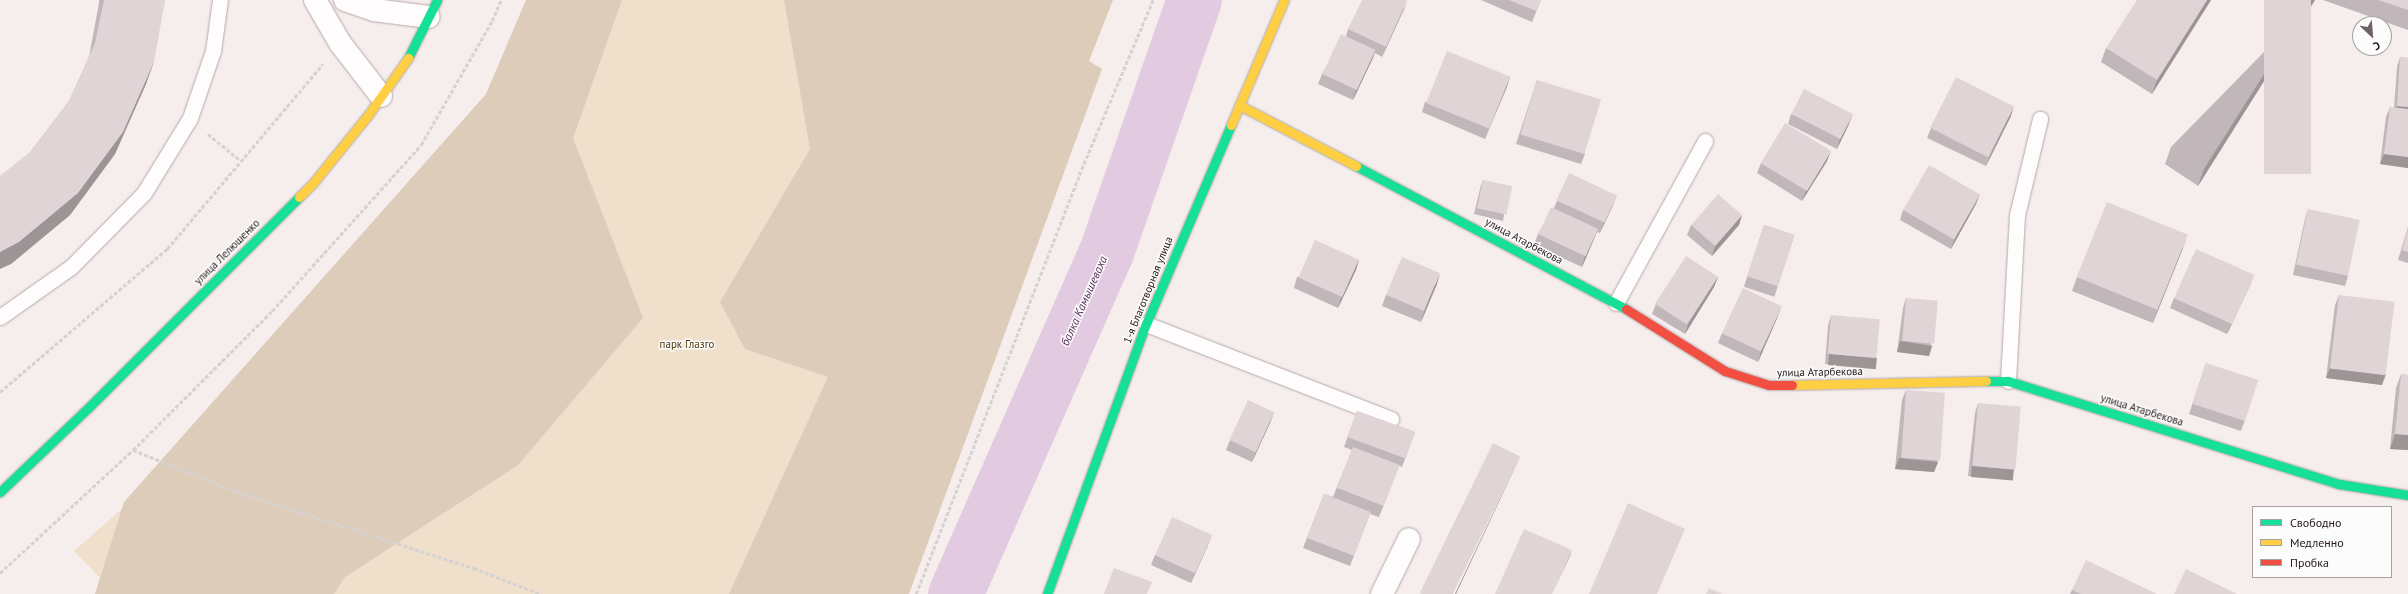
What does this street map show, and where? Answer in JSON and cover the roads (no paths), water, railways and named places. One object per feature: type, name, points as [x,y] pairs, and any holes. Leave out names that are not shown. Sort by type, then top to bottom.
[{"type":"street","points":[[315,0],[340,43],[381,96]]},
{"type":"street","points":[[345,0],[374,10],[433,8]]},
{"type":"street","name":"1-я Благотворная улица","points":[[1047,594],[1146,324],[1284,0]]},
{"type":"street","name":"улица Лелюшенко","points":[[0,492],[90,406],[313,183],[381,96],[408,58],[433,8]]},
{"type":"street","name":"улица Атарбекова","points":[[1239,105],[1616,303],[1725,371],[1769,385],[2008,381],[2339,484],[2408,495]]},
{"type":"street","points":[[1382,594],[1409,538]]},
{"type":"lane","points":[[0,318],[71,267],[144,193],[190,118],[213,51],[220,0]]},
{"type":"lane","points":[[2008,381],[2017,215],[2040,119]]},
{"type":"lane","points":[[1616,303],[1704,141]]},
{"type":"lane","points":[[1146,324],[1391,419]]},
{"type":"waterway","name":"балка Камышеваха","points":[[955,594],[1106,252],[1194,0]]},
{"type":"park label","name":"парк Глазго","points":[[687,344]]}]
